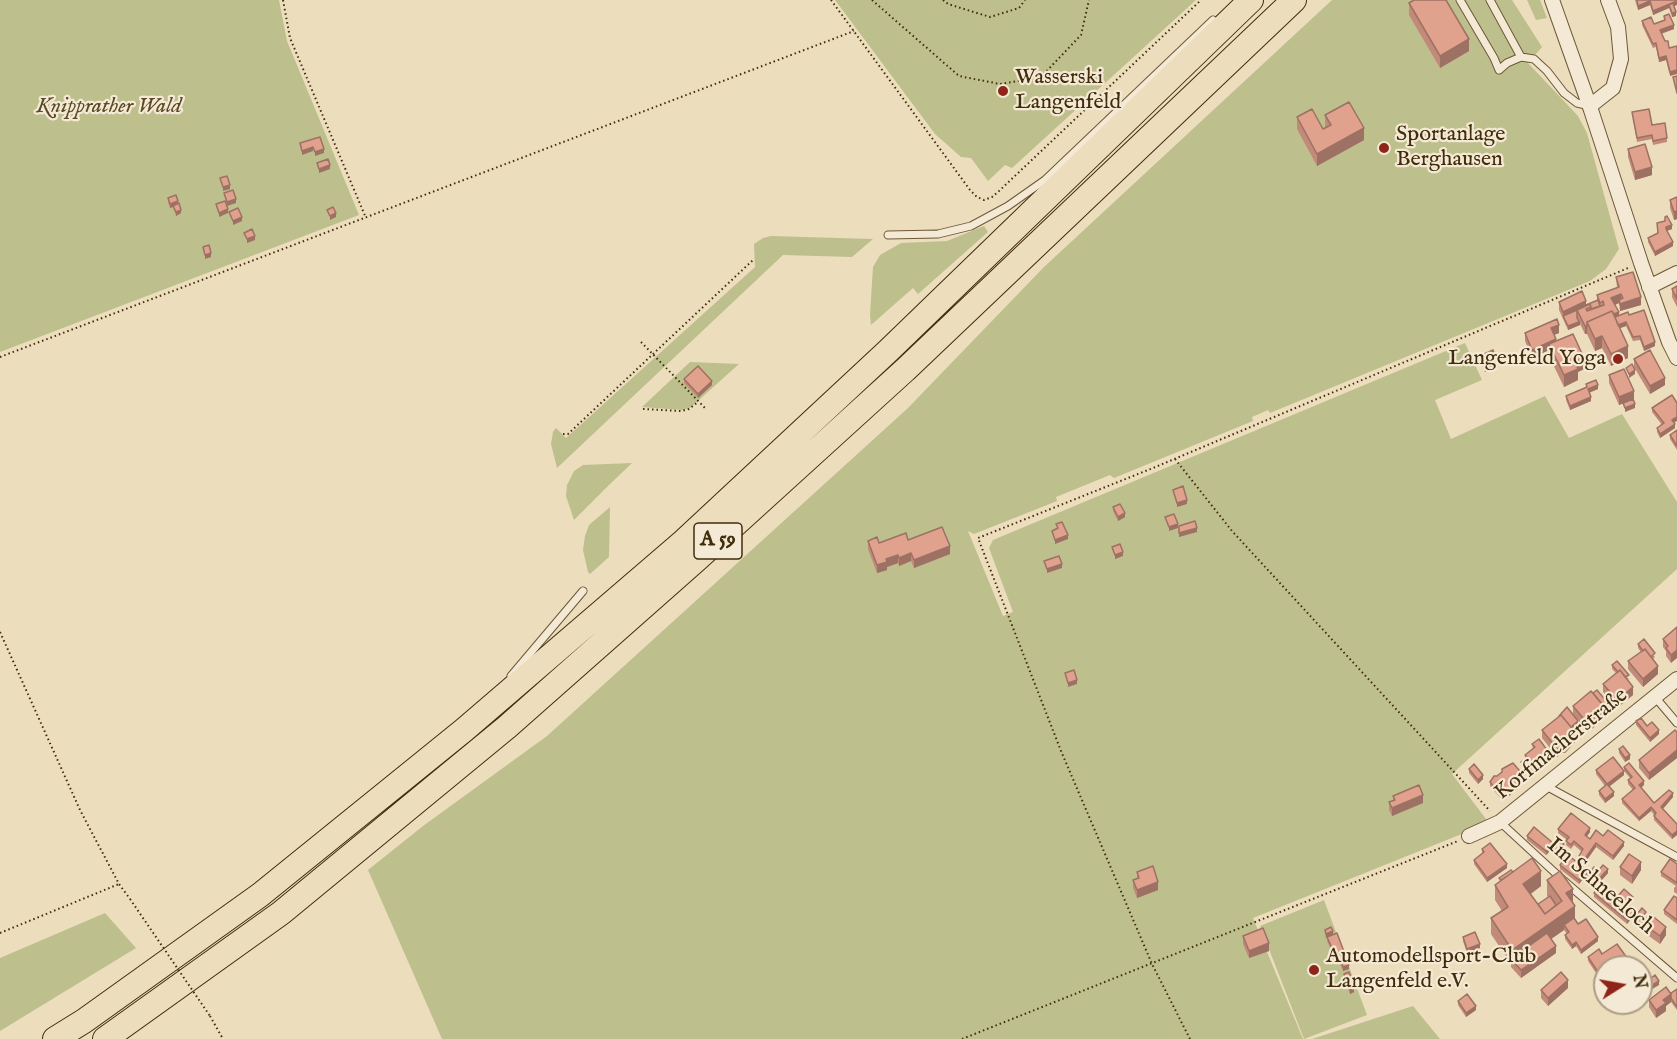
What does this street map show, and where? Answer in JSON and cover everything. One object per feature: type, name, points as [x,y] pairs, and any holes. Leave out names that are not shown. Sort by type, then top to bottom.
[{"type":"highway","name":"A 59","points":[[55,1039],[84,1021],[260,895],[464,730],[684,540],[888,351],[1251,0]]},
{"type":"highway","name":"A 59","points":[[105,1039],[281,913],[516,719],[696,560],[905,370],[1294,0]]},
{"type":"street","points":[[1552,0],[1590,106],[1649,287],[1677,358]]},
{"type":"street","points":[[1590,106],[1613,88],[1621,59],[1618,27],[1608,0]]},
{"type":"street","points":[[1649,287],[1677,273]]},
{"type":"street","name":"Korfmacherstraße","points":[[1469,836],[1500,822],[1677,680]]},
{"type":"lane","points":[[1460,0],[1499,70],[1507,63],[1521,57],[1534,59],[1547,71],[1564,93],[1577,103],[1590,106]]},
{"type":"lane","points":[[1490,0],[1521,57]]},
{"type":"lane","points":[[888,235],[938,234],[971,226],[1008,206],[1045,180],[1217,16]]},
{"type":"lane","points":[[509,678],[583,591]]},
{"type":"lane","points":[[464,730],[501,687]]},
{"type":"lane","points":[[1654,697],[1677,723]]},
{"type":"lane","points":[[1546,786],[1677,857]]},
{"type":"lane","name":"Im Schneeloch","points":[[1500,822],[1564,881],[1677,978]]},
{"type":"path","points":[[283,0],[290,38],[366,218]]},
{"type":"path","points":[[831,0],[970,190],[984,200],[999,191],[1201,0]]},
{"type":"path","points":[[872,0],[959,76],[1000,84],[1041,77],[1081,35],[1089,0]]},
{"type":"path","points":[[943,0],[948,4],[990,17],[1019,8],[1025,0]]},
{"type":"path","points":[[0,357],[854,31]]},
{"type":"path","points":[[563,434],[568,434],[753,260]]},
{"type":"path","points":[[1190,1039],[1152,964],[1061,750],[978,538],[1175,459],[1641,262]]},
{"type":"path","points":[[641,342],[705,408]]},
{"type":"path","points":[[643,409],[681,411],[699,402]]},
{"type":"path","points":[[1175,459],[1232,531],[1500,822]]},
{"type":"path","points":[[0,632],[80,810],[119,884],[210,1016],[223,1039]]},
{"type":"path","points":[[962,1039],[1469,836]]},
{"type":"path","points":[[0,933],[119,884]]},
{"type":"green space","name":"Knipprather Wald","points":[[0,0],[279,0],[287,41],[359,215],[0,352]]},
{"type":"green space","name":"Wasserski Langenfeld","points":[[835,0],[1196,0],[1012,168],[1005,165],[988,181],[971,158],[961,157],[935,134]]},
{"type":"green space","points":[[1332,0],[1512,0],[1542,47],[1528,63],[1578,116],[1587,133],[1619,249],[1606,269],[1590,281],[1270,413],[1268,410],[1252,417],[1253,421],[1114,478],[1110,475],[1056,497],[1057,501],[974,534],[968,531],[1003,616],[1013,612],[989,548],[993,540],[1465,343],[1482,380],[1435,400],[1451,439],[1545,396],[1569,438],[1622,414],[1677,502],[1677,569],[1452,774],[1489,823],[1253,918],[1303,1039],[442,1039],[368,870],[423,826],[547,736],[908,408],[1044,267]]},
{"type":"green space","points":[[1527,0],[1540,0],[1547,18],[1536,20]]},
{"type":"green space","points":[[984,226],[988,232],[918,294],[913,288],[871,325],[873,267],[880,255],[901,243],[947,241]]},
{"type":"green space","points":[[771,236],[873,239],[852,257],[783,255],[557,468],[551,444],[556,428],[566,438],[755,267],[754,244]]},
{"type":"green space","points":[[690,362],[739,364],[690,408],[682,410],[642,407]]},
{"type":"green space","points":[[632,463],[574,520],[566,496],[567,485],[574,471],[583,465]]},
{"type":"green space","points":[[610,507],[609,557],[590,574],[583,550],[585,536],[589,525]]},
{"type":"green space","name":"Automodellsport-Club Langenfeld e.V.","points":[[1324,900],[1367,1015],[1304,1039],[1260,926]]},
{"type":"green space","points":[[105,913],[136,948],[0,1031],[0,958]]},
{"type":"green space","points":[[1413,1006],[1440,1039],[1312,1039]]},
{"type":"building","points":[[1414,0],[1446,0],[1469,39],[1440,56],[1409,3]]},
{"type":"building","points":[[1637,0],[1677,1],[1653,11],[1650,1],[1638,6]]},
{"type":"building","points":[[1673,3],[1676,12],[1672,13],[1669,5]]},
{"type":"building","points":[[1669,14],[1674,25],[1660,30],[1665,41],[1668,41],[1669,48],[1677,46],[1677,70],[1670,72],[1666,56],[1659,58],[1656,43],[1653,44],[1642,21],[1651,17],[1654,24],[1665,20],[1664,16]]},
{"type":"building","points":[[1677,76],[1677,93],[1673,77]]},
{"type":"building","points":[[1349,102],[1364,128],[1317,154],[1297,117],[1312,109],[1323,129],[1331,125],[1325,115]]},
{"type":"building","points":[[1649,109],[1652,125],[1665,123],[1667,138],[1653,141],[1652,135],[1637,138],[1632,112]]},
{"type":"building","points":[[320,137],[324,149],[315,152],[313,147],[302,151],[300,143]]},
{"type":"building","points":[[1645,144],[1652,167],[1635,172],[1628,149]]},
{"type":"building","points":[[328,159],[330,165],[319,169],[317,163]]},
{"type":"building","points":[[227,176],[230,185],[223,187],[220,178]]},
{"type":"building","points":[[233,190],[236,199],[227,202],[224,193]]},
{"type":"building","points":[[176,195],[178,201],[170,204],[168,198]]},
{"type":"building","points":[[1677,197],[1677,211],[1674,212],[1670,200]]},
{"type":"building","points":[[225,201],[228,209],[219,213],[216,204]]},
{"type":"building","points":[[179,203],[181,210],[176,212],[173,206]]},
{"type":"building","points":[[333,207],[336,213],[330,216],[327,210]]},
{"type":"building","points":[[238,208],[242,217],[233,221],[229,212]]},
{"type":"building","points":[[1667,216],[1672,225],[1666,229],[1673,242],[1655,252],[1648,238],[1658,233],[1657,223],[1665,221]]},
{"type":"building","points":[[252,229],[255,236],[247,239],[244,233]]},
{"type":"building","points":[[209,245],[211,253],[205,255],[203,247]]},
{"type":"building","points":[[1633,272],[1641,297],[1620,304],[1619,300],[1623,298],[1621,294],[1611,298],[1619,312],[1614,314],[1612,311],[1587,322],[1585,326],[1577,310],[1590,304],[1591,307],[1586,309],[1587,311],[1604,305],[1603,301],[1600,303],[1597,295],[1619,287],[1616,277]]},
{"type":"building","points":[[1677,286],[1677,299],[1672,289]]},
{"type":"building","points":[[1582,291],[1586,301],[1563,312],[1559,302]]},
{"type":"building","points":[[1598,300],[1600,306],[1591,309],[1590,304],[1586,305]]},
{"type":"building","points":[[1577,310],[1579,322],[1568,326],[1563,316]]},
{"type":"building","points":[[1644,310],[1655,342],[1644,347],[1640,336],[1633,337],[1626,322],[1618,325],[1615,317],[1628,312],[1629,315]]},
{"type":"building","points":[[1612,311],[1628,346],[1611,354],[1602,336],[1595,339],[1587,322]]},
{"type":"building","points":[[1557,319],[1559,325],[1551,328],[1556,339],[1532,350],[1525,333]]},
{"type":"building","points":[[1573,334],[1584,358],[1575,361],[1578,369],[1564,375],[1549,344]]},
{"type":"building","points":[[1493,350],[1498,363],[1485,368],[1480,356]]},
{"type":"building","points":[[1650,350],[1665,378],[1650,386],[1634,359]]},
{"type":"building","points":[[1632,364],[1635,370],[1629,374],[1626,368]]},
{"type":"building","points":[[698,366],[712,381],[698,394],[684,379]]},
{"type":"building","points":[[1624,369],[1634,391],[1619,397],[1609,375]]},
{"type":"building","points":[[1596,380],[1598,385],[1588,389],[1591,397],[1570,406],[1566,396],[1587,387],[1586,384]]},
{"type":"building","points":[[1672,395],[1677,403],[1677,417],[1672,420],[1675,424],[1660,434],[1657,428],[1664,423],[1652,408]]},
{"type":"building","points":[[1633,399],[1635,404],[1625,408],[1623,403]]},
{"type":"building","points":[[1677,430],[1677,446],[1670,435]]},
{"type":"building","points":[[1183,486],[1187,500],[1177,503],[1173,490]]},
{"type":"building","points":[[1120,504],[1125,513],[1118,517],[1113,507]]},
{"type":"building","points":[[1174,514],[1178,524],[1169,527],[1165,517]]},
{"type":"building","points":[[1195,521],[1197,528],[1179,533],[1179,526]]},
{"type":"building","points":[[1062,522],[1068,535],[1055,540],[1052,531],[1058,528],[1056,524]]},
{"type":"building","points":[[942,527],[950,546],[914,560],[911,553],[899,558],[898,555],[886,559],[887,562],[877,565],[868,541],[877,537],[879,543],[906,533],[908,540]]},
{"type":"building","points":[[1120,544],[1123,552],[1115,555],[1112,547]]},
{"type":"building","points":[[1059,556],[1062,564],[1047,569],[1044,561]]},
{"type":"building","points":[[1677,627],[1677,650],[1671,655],[1663,639]]},
{"type":"building","points":[[1644,639],[1655,653],[1651,657],[1638,644]]},
{"type":"building","points":[[1645,649],[1658,666],[1643,679],[1628,661]]},
{"type":"building","points":[[1617,661],[1629,675],[1625,677],[1612,665]]},
{"type":"building","points":[[1074,670],[1077,680],[1068,683],[1065,673]]},
{"type":"building","points":[[1620,670],[1633,687],[1617,700],[1603,684]]},
{"type":"building","points":[[1597,690],[1607,702],[1603,705],[1593,693]]},
{"type":"building","points":[[1591,691],[1606,709],[1588,724],[1573,706]]},
{"type":"building","points":[[1567,707],[1578,721],[1571,727],[1561,715],[1559,716]]},
{"type":"building","points":[[1561,715],[1576,733],[1565,745],[1557,749],[1542,730]]},
{"type":"building","points":[[1641,718],[1647,726],[1652,722],[1659,730],[1650,738],[1636,721]]},
{"type":"building","points":[[1675,730],[1677,750],[1649,773],[1639,760]]},
{"type":"building","points":[[1539,739],[1550,754],[1544,758],[1546,761],[1531,774],[1521,762],[1527,757],[1525,755],[1535,747],[1532,744]]},
{"type":"building","points":[[1623,746],[1630,755],[1625,758],[1619,749]]},
{"type":"building","points":[[1613,757],[1624,771],[1607,784],[1596,770]]},
{"type":"building","points":[[1513,763],[1525,777],[1503,797],[1490,782],[1494,776],[1502,772],[1502,769]]},
{"type":"building","points":[[1629,763],[1644,781],[1639,785],[1654,803],[1669,790],[1673,793],[1661,807],[1677,824],[1677,831],[1672,835],[1654,816],[1656,813],[1651,807],[1639,818],[1622,799],[1635,788],[1628,780],[1632,777],[1624,767]]},
{"type":"building","points":[[1474,764],[1483,775],[1478,780],[1469,769]]},
{"type":"building","points":[[1607,784],[1614,792],[1605,799],[1599,791]]},
{"type":"building","points":[[1419,785],[1423,795],[1392,808],[1389,802],[1395,800],[1393,796]]},
{"type":"building","points":[[1571,813],[1590,828],[1585,835],[1590,839],[1596,830],[1603,836],[1608,830],[1624,842],[1613,856],[1596,843],[1584,860],[1579,856],[1583,849],[1574,841],[1571,845],[1566,841],[1569,837],[1558,829]]},
{"type":"building","points":[[1534,827],[1553,843],[1557,838],[1564,844],[1557,853],[1550,847],[1546,851],[1527,836]]},
{"type":"building","points":[[1490,843],[1507,864],[1487,878],[1474,860]]},
{"type":"building","points":[[1629,854],[1641,862],[1632,876],[1620,867]]},
{"type":"building","points":[[1568,855],[1587,870],[1579,880],[1560,865]]},
{"type":"building","points":[[1532,858],[1541,871],[1523,884],[1545,914],[1562,901],[1547,880],[1560,871],[1573,889],[1566,893],[1575,906],[1512,950],[1491,918],[1508,907],[1495,885]]},
{"type":"building","points":[[1670,859],[1677,864],[1677,883],[1661,872]]},
{"type":"building","points":[[1603,865],[1608,869],[1600,878],[1596,874],[1591,880],[1586,876],[1594,867],[1598,871]]},
{"type":"building","points":[[1153,866],[1158,882],[1137,890],[1133,880],[1139,878],[1137,872]]},
{"type":"building","points":[[1511,870],[1513,872],[1501,880],[1499,878]]},
{"type":"building","points":[[1602,883],[1618,896],[1624,889],[1633,897],[1627,904],[1635,910],[1627,920],[1594,893]]},
{"type":"building","points":[[1550,896],[1556,905],[1545,914],[1538,904]]},
{"type":"building","points":[[1674,896],[1677,898],[1677,920],[1664,910]]},
{"type":"building","points":[[1642,908],[1646,912],[1642,917],[1645,920],[1642,927],[1633,919]]},
{"type":"building","points":[[1650,914],[1666,927],[1660,936],[1642,923]]},
{"type":"building","points":[[1574,918],[1578,924],[1586,919],[1598,937],[1581,950],[1576,942],[1572,945],[1565,935],[1569,932],[1564,925]]},
{"type":"building","points":[[1331,927],[1333,931],[1326,934],[1325,930]]},
{"type":"building","points":[[1263,928],[1269,943],[1249,951],[1243,936]]},
{"type":"building","points":[[1475,932],[1480,944],[1467,949],[1463,937]]},
{"type":"building","points":[[1337,933],[1349,965],[1343,967],[1335,947],[1332,948],[1327,937]]},
{"type":"building","points":[[1547,933],[1556,946],[1521,970],[1511,959]]},
{"type":"building","points":[[1617,944],[1625,955],[1593,955],[1593,964],[1588,957],[1599,949],[1602,954]]},
{"type":"building","points":[[1349,972],[1354,988],[1350,990],[1344,974]]},
{"type":"building","points":[[1561,972],[1568,980],[1548,998],[1541,990]]},
{"type":"building","points":[[1655,975],[1659,981],[1653,985],[1653,976]]},
{"type":"building","points":[[1666,987],[1671,994],[1663,1000],[1666,1003],[1656,1010],[1653,1006],[1653,997]]},
{"type":"building","points":[[1677,989],[1677,1007],[1671,998],[1671,993]]},
{"type":"building","points":[[1467,994],[1476,1006],[1466,1013],[1458,1001]]},
{"type":"place","name":"Wasserski Langenfeld","points":[[1003,91]]},
{"type":"place","name":"Sportanlage Berghausen","points":[[1384,148]]},
{"type":"place","name":"Langenfeld Yoga","points":[[1618,359]]},
{"type":"place","name":"Automodellsport-Club Langenfeld e.V.","points":[[1314,970]]}]
